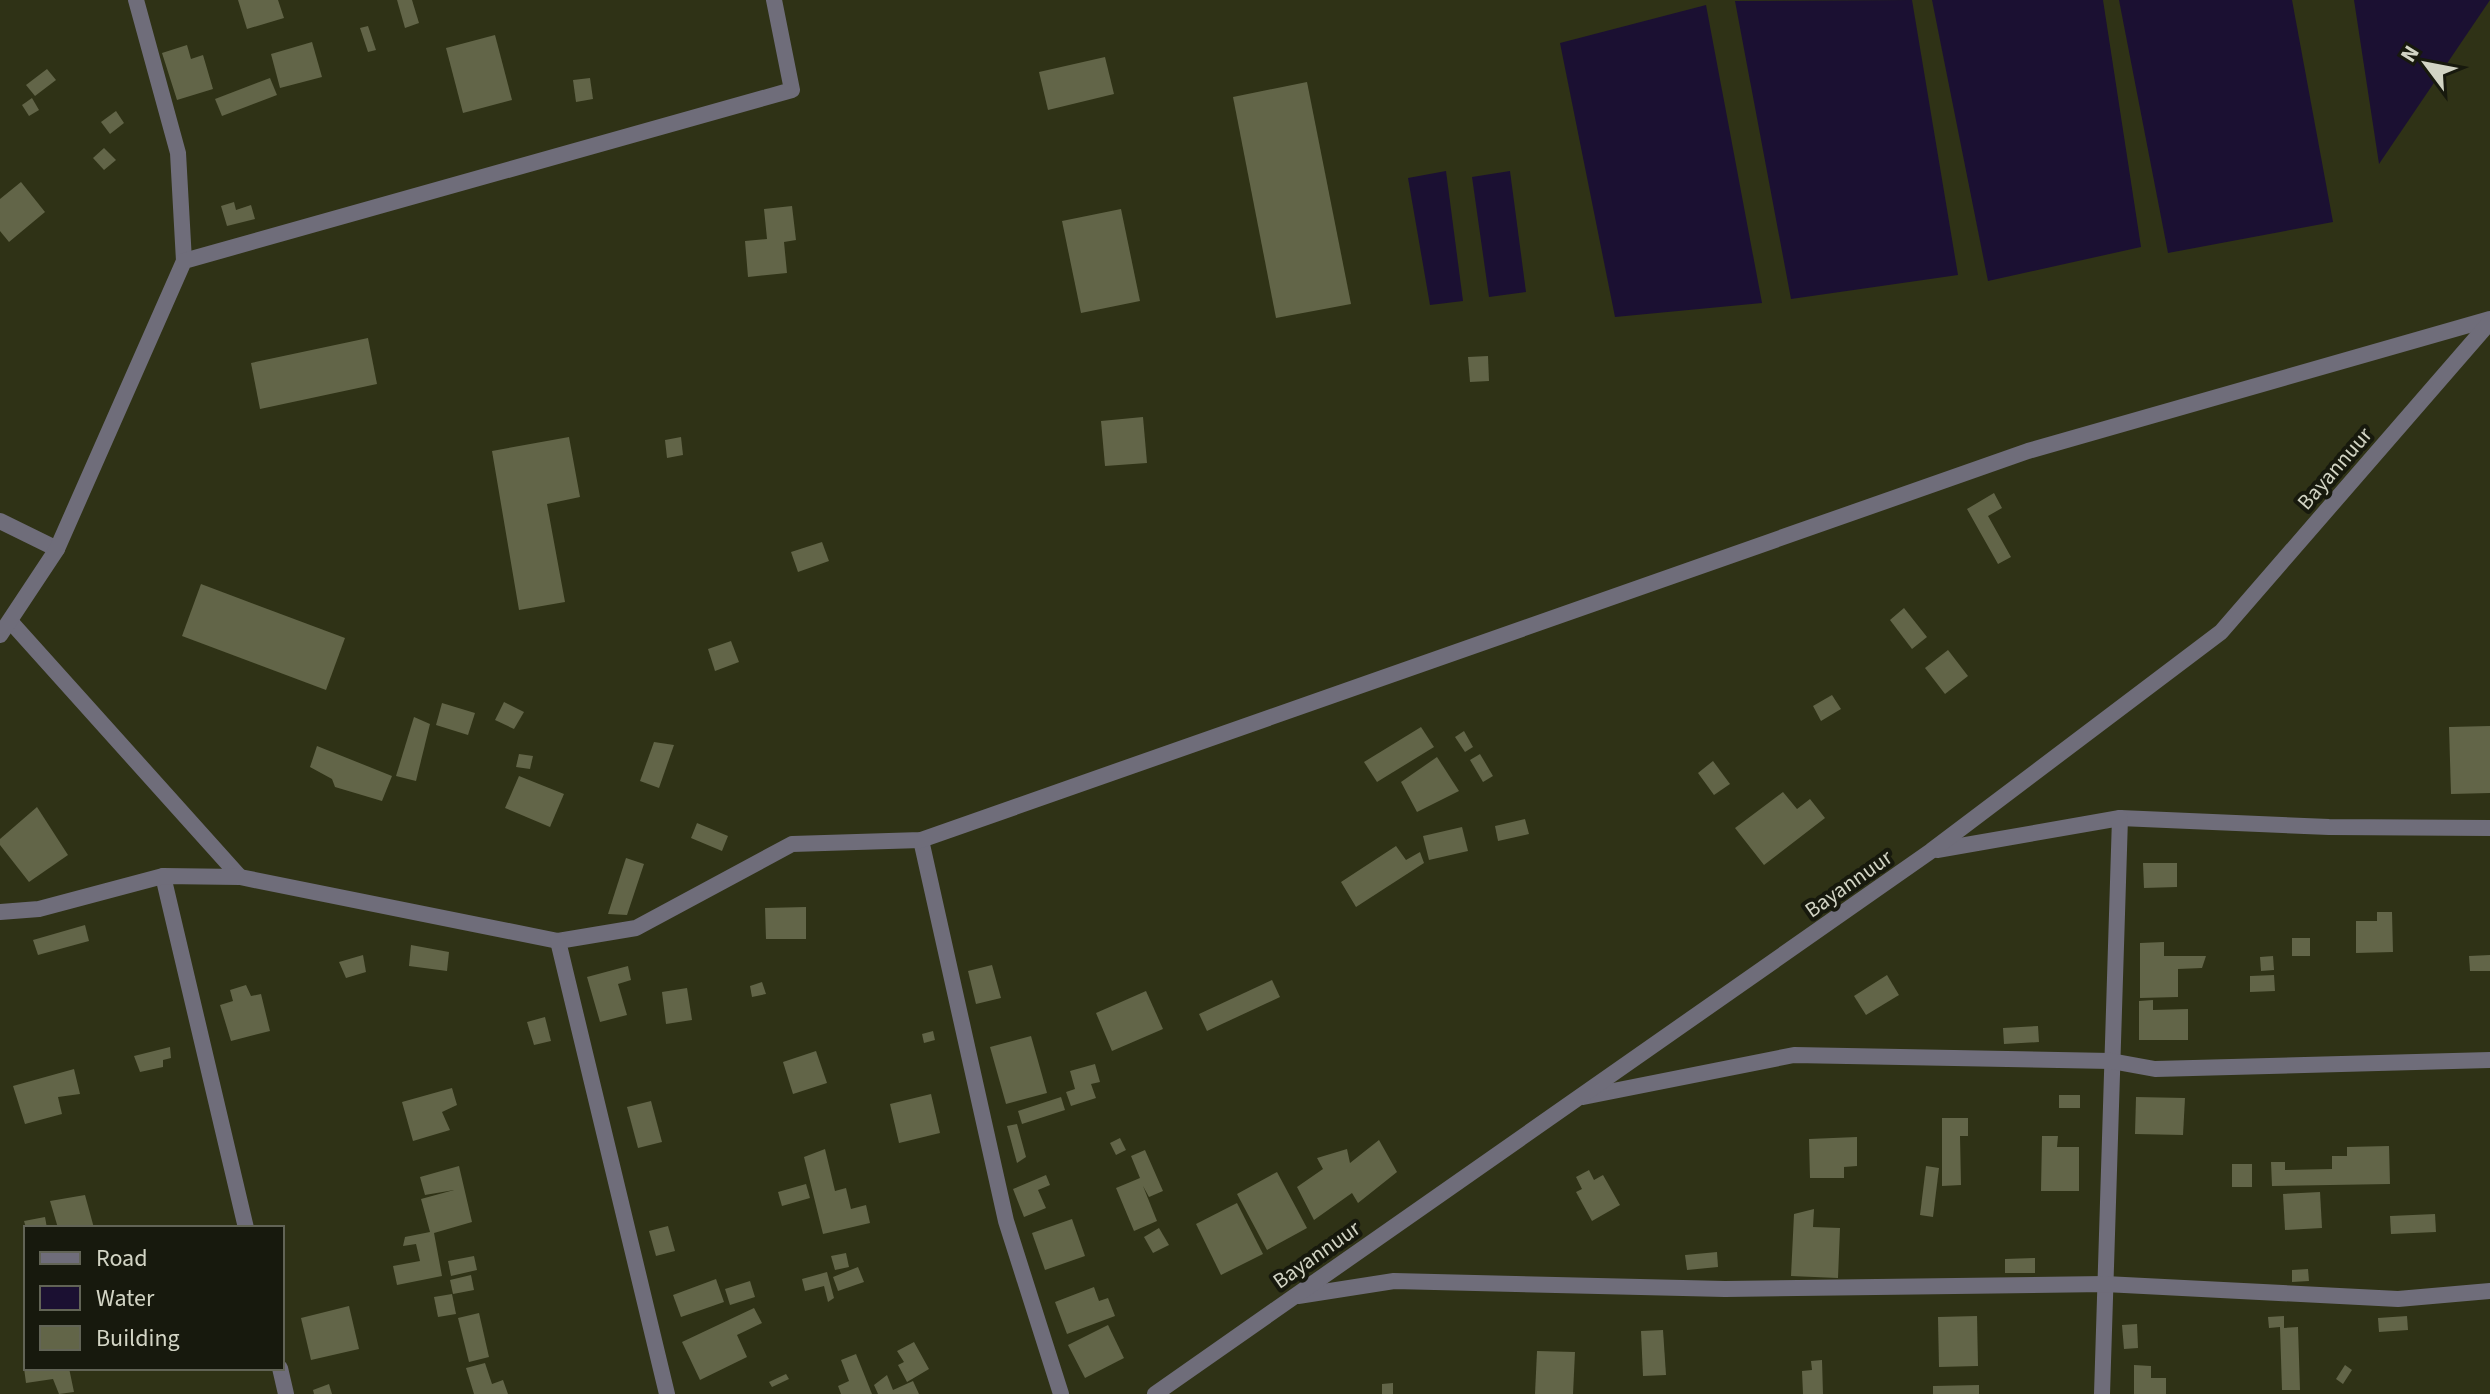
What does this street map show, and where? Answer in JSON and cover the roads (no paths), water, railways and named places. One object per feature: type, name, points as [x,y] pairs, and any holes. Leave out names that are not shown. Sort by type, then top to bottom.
[{"type":"street","points":[[136,0],[178,153],[184,261],[57,549],[5,628],[240,877]]},
{"type":"street","points":[[184,261],[792,90],[774,0]]},
{"type":"street","points":[[0,912],[39,909],[163,876],[240,877],[558,941],[636,928],[792,844],[921,840],[2028,451],[2490,321]]},
{"type":"street","name":"Bayannuur","points":[[1155,1394],[1931,851],[2221,632],[2490,321]]},
{"type":"street","points":[[0,521],[57,549]]},
{"type":"street","points":[[2102,1394],[2120,818]]},
{"type":"street","points":[[1931,851],[2120,818],[2329,827],[2490,828]]},
{"type":"street","points":[[921,840],[1006,1221],[1061,1394]]},
{"type":"street","points":[[163,876],[246,1226]]},
{"type":"street","points":[[558,941],[667,1394]]},
{"type":"street","points":[[1577,1098],[1794,1055],[2111,1061],[2155,1069],[2490,1060]]},
{"type":"street","points":[[1294,1297],[1394,1281],[1725,1289],[2105,1284],[2398,1299],[2490,1291]]},
{"type":"street","points":[[280,1370],[286,1394]]},
{"type":"water","points":[[1912,0],[1958,275],[1791,299],[1735,1]]},
{"type":"water","points":[[1932,0],[2103,0],[2141,247],[1988,281]]},
{"type":"water","points":[[2119,0],[2292,0],[2333,222],[2168,253]]},
{"type":"water","points":[[2354,0],[2490,0],[2379,164]]},
{"type":"water","points":[[1706,5],[1762,303],[1615,317],[1560,43]]},
{"type":"water","points":[[1446,171],[1463,301],[1430,305],[1408,178]]},
{"type":"water","points":[[1510,171],[1526,292],[1489,297],[1472,177]]}]
